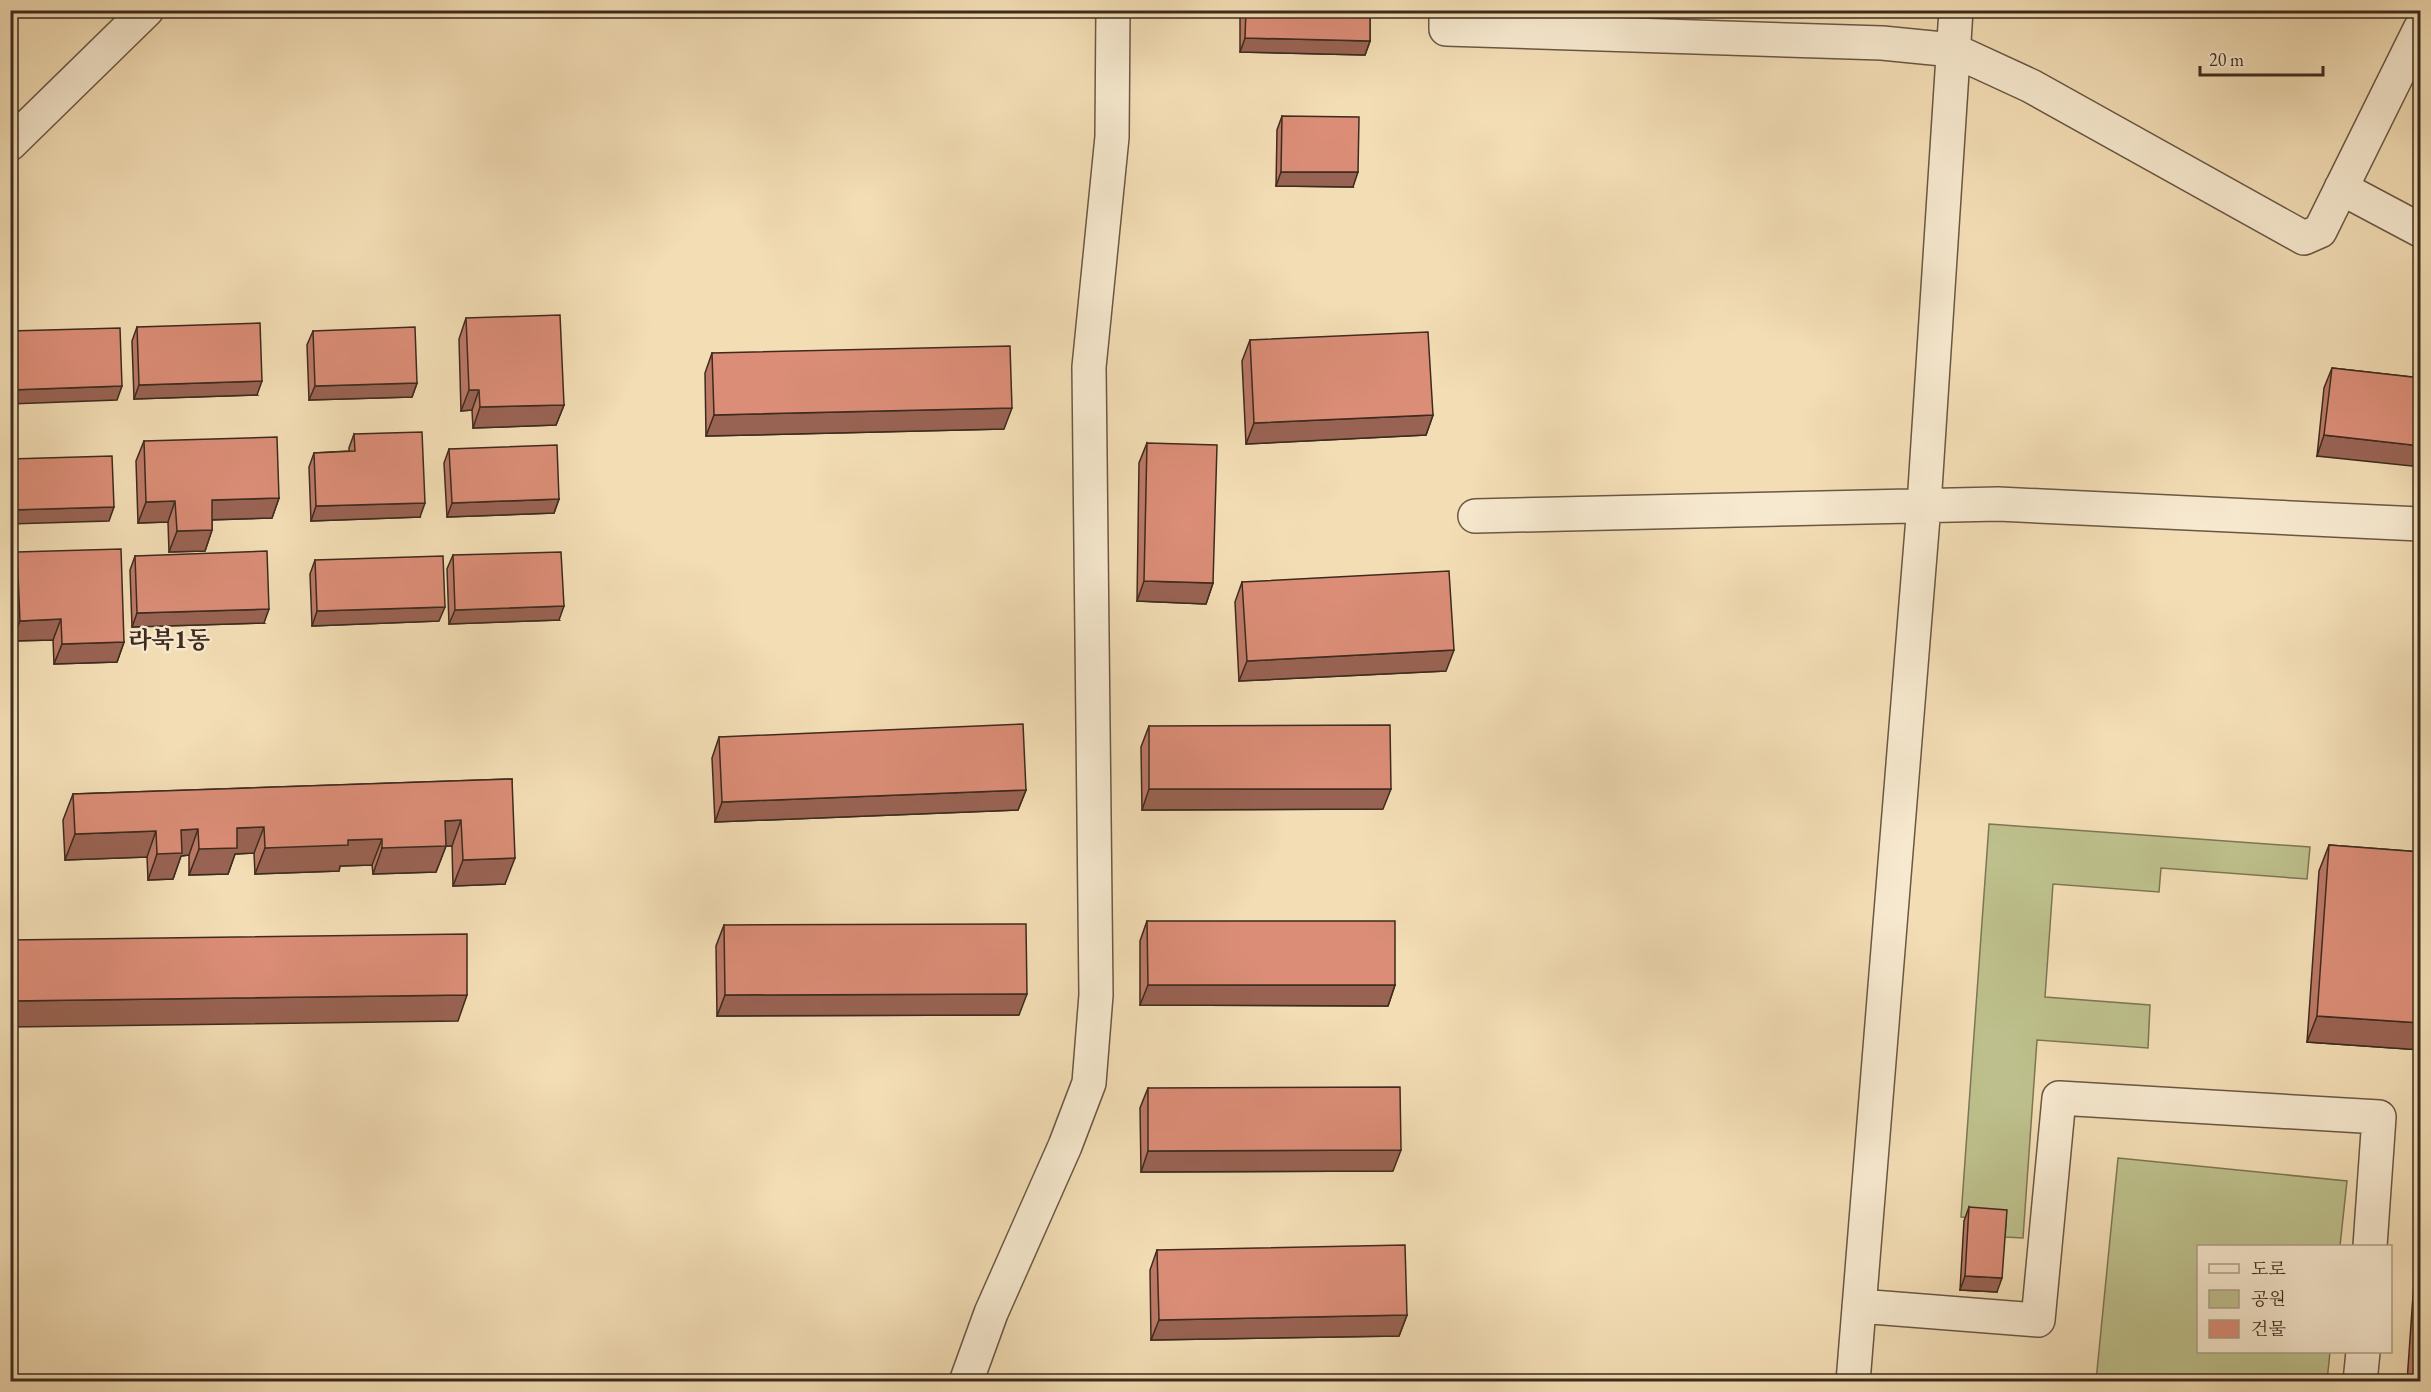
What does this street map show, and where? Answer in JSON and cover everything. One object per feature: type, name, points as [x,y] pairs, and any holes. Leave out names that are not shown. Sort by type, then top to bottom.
[{"type":"street","points":[[10,144],[147,10]]},
{"type":"street","points":[[966,1382],[992,1313],[1065,1146],[1089,1083],[1096,995],[1089,367],[1112,137],[1113,10]]},
{"type":"street","points":[[1446,10],[1446,29],[1882,43],[1953,50],[2031,86],[2304,238],[2320,231],[2421,29]]},
{"type":"street","points":[[1853,1382],[1924,505],[1956,10]]},
{"type":"street","points":[[2341,188],[2421,231]]},
{"type":"street","points":[[1475,516],[1998,504],[2421,524]]},
{"type":"street","points":[[1859,1306],[2038,1320],[2059,1098],[2379,1117],[2370,1245]]},
{"type":"street","points":[[2360,1382],[2362,1353]]},
{"type":"green space","points":[[1989,824],[2310,847],[2307,879],[2161,868],[2159,892],[2053,884],[2045,997],[2150,1005],[2148,1048],[2037,1040],[2023,1238],[2005,1237],[2006,1220],[1961,1217]]},
{"type":"green space","points":[[2118,1158],[2347,1181],[2340,1245],[2197,1245],[2197,1353],[2330,1353],[2327,1381],[2096,1381]]},
{"type":"building","points":[[1246,10],[1370,10],[1370,41],[1245,38]]},
{"type":"building","points":[[1282,116],[1359,117],[1358,172],[1281,172]]},
{"type":"building","points":[[560,315],[564,405],[480,407],[479,390],[469,390],[466,318]]},
{"type":"building","points":[[260,323],[262,381],[139,385],[137,327]]},
{"type":"building","points":[[415,327],[417,383],[315,386],[313,331]]},
{"type":"building","points":[[120,328],[122,386],[10,390],[10,331]]},
{"type":"building","points":[[1428,332],[1433,415],[1254,423],[1250,340]]},
{"type":"building","points":[[1010,346],[1012,408],[714,415],[712,353]]},
{"type":"building","points":[[2332,368],[2421,378],[2421,446],[2324,435]]},
{"type":"building","points":[[422,432],[425,503],[316,506],[314,453],[355,451],[354,434]]},
{"type":"building","points":[[277,437],[279,498],[212,500],[212,530],[177,531],[175,501],[146,502],[144,441]]},
{"type":"building","points":[[1147,443],[1217,445],[1213,583],[1144,581]]},
{"type":"building","points":[[557,445],[559,499],[452,503],[449,449]]},
{"type":"building","points":[[112,456],[114,507],[10,510],[10,459]]},
{"type":"building","points":[[121,549],[124,642],[62,644],[61,619],[20,621],[17,552]]},
{"type":"building","points":[[267,551],[269,609],[137,613],[135,556]]},
{"type":"building","points":[[561,552],[564,606],[455,610],[453,555]]},
{"type":"building","points":[[443,556],[445,607],[317,611],[315,560]]},
{"type":"building","points":[[1449,571],[1454,650],[1247,661],[1242,582]]},
{"type":"building","points":[[1023,724],[1026,790],[722,802],[719,737]]},
{"type":"building","points":[[1390,725],[1391,789],[1149,789],[1149,726]]},
{"type":"building","points":[[512,779],[515,858],[463,860],[461,820],[445,821],[446,846],[382,848],[382,839],[348,840],[348,845],[265,848],[264,827],[237,828],[237,848],[199,849],[198,829],[181,830],[182,853],[157,854],[156,831],[75,834],[73,794]]},
{"type":"building","points":[[2329,845],[2421,852],[2421,1023],[2317,1016]]},
{"type":"building","points":[[1147,921],[1395,921],[1395,985],[1148,985]]},
{"type":"building","points":[[1026,924],[1027,994],[725,995],[724,925]]},
{"type":"building","points":[[467,934],[467,995],[10,1001],[10,940]]},
{"type":"building","points":[[1400,1087],[1401,1150],[1148,1151],[1148,1088]]},
{"type":"building","points":[[1969,1207],[2007,1210],[2002,1278],[1965,1276]]},
{"type":"building","points":[[1405,1245],[1407,1315],[1159,1320],[1157,1250]]},
{"type":"building","points":[[2421,1298],[2421,1382],[2415,1382]]},
{"type":"district","name":"라북1동","points":[[169,640]]}]
